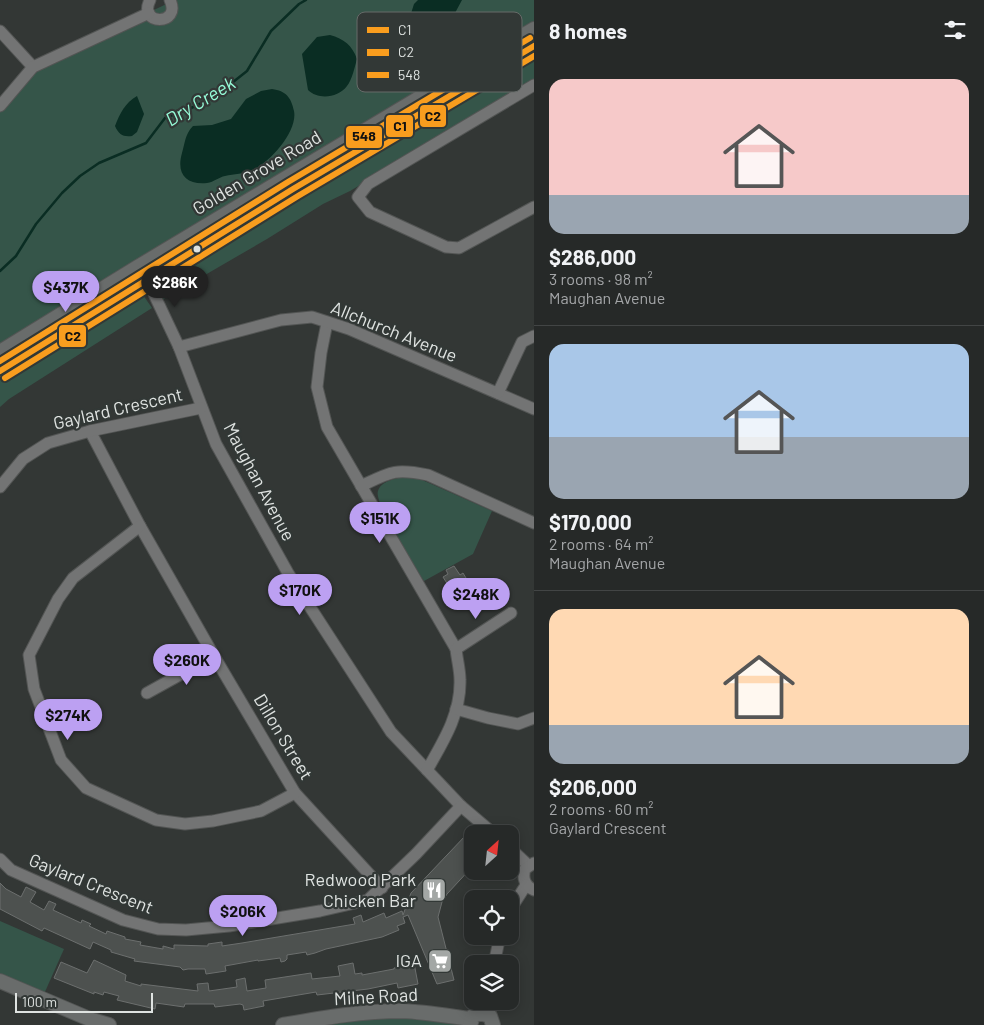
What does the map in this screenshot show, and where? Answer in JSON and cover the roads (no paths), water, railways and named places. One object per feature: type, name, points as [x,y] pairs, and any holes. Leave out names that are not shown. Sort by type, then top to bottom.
[{"type":"main road","name":"Golden Grove Road","points":[[522,36],[534,29]]},
{"type":"main road","name":"Golden Grove Road","points":[[522,53],[534,46]]},
{"type":"main road","name":"Golden Grove Road","points":[[0,352],[429,92]]},
{"type":"main road","name":"Golden Grove Road","points":[[0,371],[293,189],[456,92]]},
{"type":"main road","points":[[0,981],[110,1025]]},
{"type":"main road","points":[[471,1022],[481,1010]]},
{"type":"main road","points":[[487,1010],[493,1025]]},
{"type":"main road","name":"Milne Road","points":[[283,1025],[354,1013],[383,1012],[434,1014],[471,1022]]},
{"type":"street","points":[[150,0],[147,6],[149,13],[159,20],[168,18],[172,10],[172,1]]},
{"type":"street","points":[[0,106],[33,67],[149,13]]},
{"type":"street","points":[[0,31],[33,67]]},
{"type":"street","points":[[534,85],[368,184],[358,197],[370,212],[446,247],[459,248],[534,206]]},
{"type":"street","name":"Maughan Avenue","points":[[140,266],[179,347],[216,444],[288,573],[390,732],[461,806],[483,825]]},
{"type":"street","name":"Allchurch Avenue","points":[[179,347],[281,320],[312,318],[348,329],[534,409]]},
{"type":"street","points":[[327,323],[317,388],[327,427],[456,649],[460,680],[456,709],[448,734],[427,770]]},
{"type":"street","points":[[498,393],[522,342],[534,336]]},
{"type":"street","name":"Gaylard Crescent","points":[[0,487],[23,459],[48,443],[90,431],[201,408]]},
{"type":"street","name":"Dillon Street","points":[[90,431],[140,526],[214,656],[296,793],[382,888]]},
{"type":"street","points":[[361,486],[390,472],[410,471],[428,475],[534,523]]},
{"type":"street","points":[[140,526],[73,578],[58,599],[29,655],[34,689],[61,760],[86,788],[156,820],[185,824],[261,811],[296,793]]},
{"type":"street","points":[[456,649],[511,613]]},
{"type":"street","points":[[147,693],[214,656]]},
{"type":"street","points":[[456,709],[518,724],[534,718]]},
{"type":"street","name":"Gaylard Crescent","points":[[0,859],[11,870],[123,920],[158,929],[186,930],[229,926],[320,911],[368,900],[382,888],[461,806]]},
{"type":"street","points":[[519,855],[531,864],[524,873],[530,887],[519,900]]},
{"type":"waterway","name":"Dry Creek","points":[[0,271],[16,256],[36,224],[62,193],[80,176],[99,163],[146,143],[165,118],[196,106],[223,90],[247,71],[271,31],[299,4],[306,0]]},
{"type":"place","name":"Redwood Park Chicken Bar","points":[[434,890]]},
{"type":"place","name":"IGA","points":[[440,961]]}]
